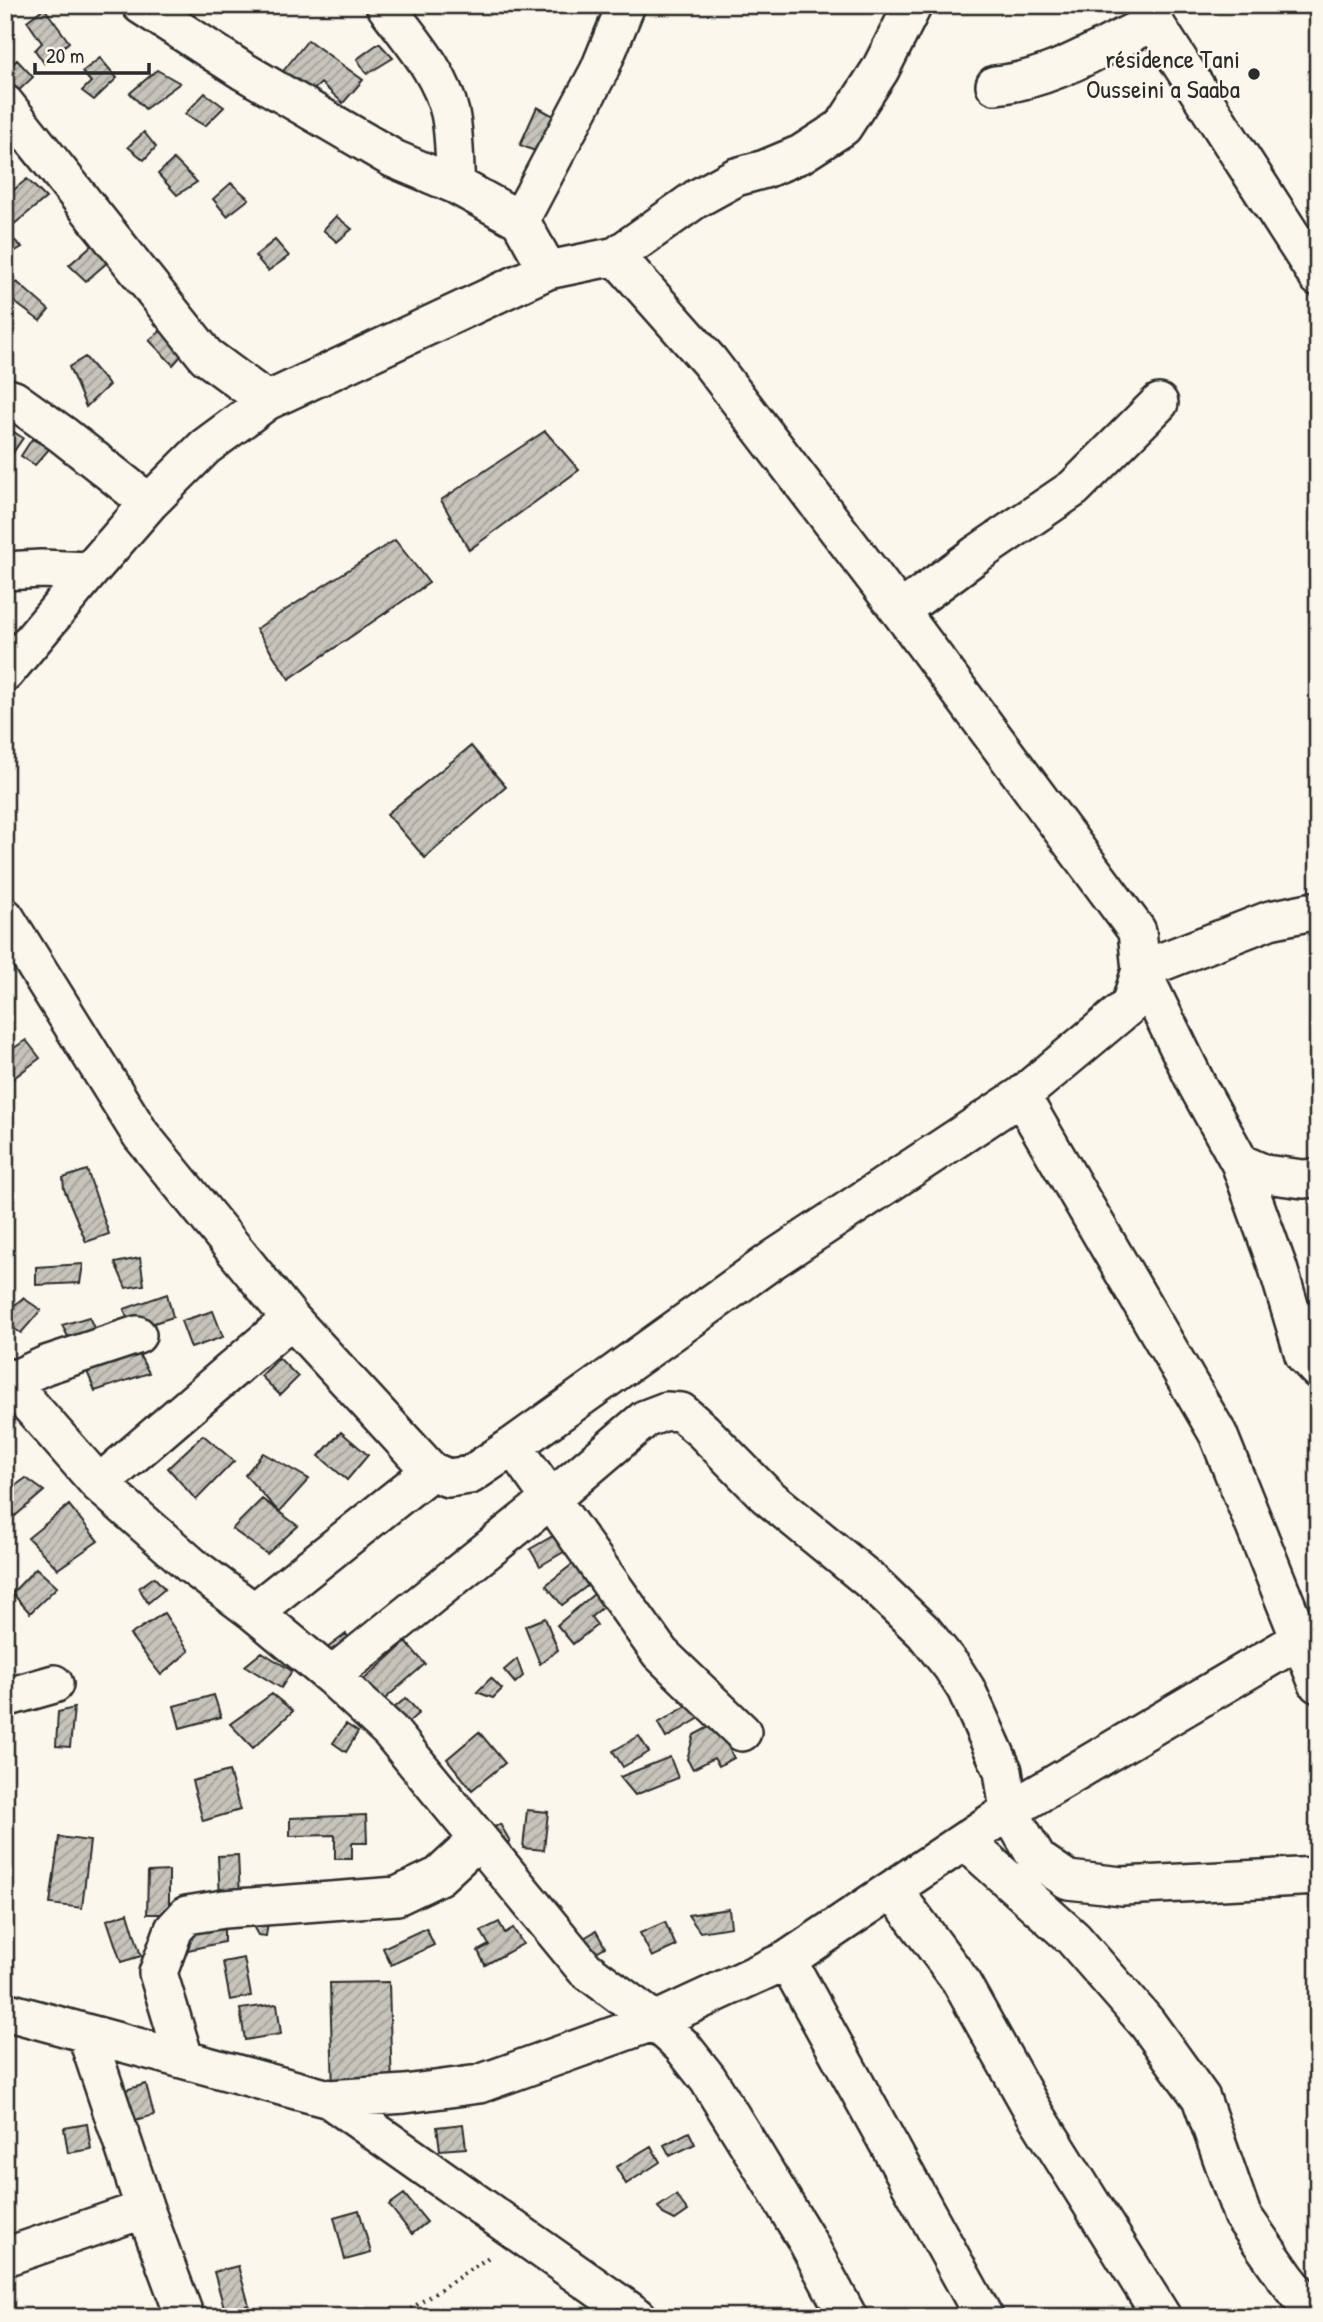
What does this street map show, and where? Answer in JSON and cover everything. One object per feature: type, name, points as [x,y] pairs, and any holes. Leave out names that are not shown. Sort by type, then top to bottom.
[{"type":"street","points":[[141,5],[243,71],[394,159],[456,184],[520,220],[548,270]]},
{"type":"street","points":[[385,5],[428,63],[441,86],[450,113],[456,184]]},
{"type":"street","points":[[520,220],[599,71],[626,5]]},
{"type":"street","points":[[5,673],[149,503],[205,447],[267,401],[548,270],[616,257],[696,199],[736,177],[802,154],[843,127],[880,70],[914,5]]},
{"type":"street","points":[[995,85],[1017,83],[1054,71],[1151,14],[1318,277]]},
{"type":"street","points":[[5,104],[206,356],[267,401]]},
{"type":"street","points":[[5,917],[141,1135],[291,1319],[431,1471],[448,1478],[470,1475],[774,1259],[1021,1096],[1129,1005],[1140,970],[1137,931],[900,611],[709,361],[616,257]]},
{"type":"street","points":[[5,397],[14,400],[63,435],[149,503]]},
{"type":"street","points":[[900,611],[1074,488],[1158,403]]},
{"type":"street","points":[[5,571],[90,571]]},
{"type":"street","points":[[1140,970],[1270,920],[1318,910]]},
{"type":"street","points":[[1140,970],[1197,1085],[1240,1163],[1278,1268],[1304,1354],[1318,1370]]},
{"type":"street","points":[[1021,1096],[1218,1434],[1308,1636],[1318,1685]]},
{"type":"street","points":[[1240,1163],[1265,1174],[1303,1179],[1318,1178]]},
{"type":"street","points":[[99,1484],[291,1319]]},
{"type":"street","points":[[137,1335],[7,1379],[99,1484],[191,1565],[254,1612],[331,1676],[390,1731],[585,1969],[655,2021],[682,2046],[708,2079],[807,2241],[848,2317]]},
{"type":"street","points":[[331,1676],[551,1499],[645,1419],[666,1411],[681,1412],[767,1496],[873,1583],[924,1632],[952,1667],[971,1699],[1003,1771],[1009,1811],[1037,1858],[1068,1880],[1122,1886],[1318,1876]]},
{"type":"street","points":[[513,1446],[660,1653],[742,1732]]},
{"type":"street","points":[[254,1612],[431,1471]]},
{"type":"street","points":[[329,2099],[405,2094],[479,2084],[655,2021],[787,1960],[1009,1811],[1308,1636]]},
{"type":"street","points":[[5,1698],[54,1684]]},
{"type":"street","points":[[184,2058],[158,1973],[174,1929],[187,1915],[224,1909],[397,1896],[439,1876],[478,1840]]},
{"type":"street","points":[[964,1841],[1073,1938],[1147,2023],[1201,2098],[1242,2215],[1317,2317]]},
{"type":"street","points":[[893,1890],[960,1980],[1031,2107],[1162,2317]]},
{"type":"street","points":[[787,1960],[984,2317]]},
{"type":"street","points":[[5,2011],[329,2099],[638,2317]]},
{"type":"street","points":[[86,2033],[145,2209],[186,2317]]},
{"type":"street","points":[[5,2257],[145,2209]]},
{"type":"path","points":[[399,2317],[522,2235]]},
{"type":"building","points":[[44,8],[69,42],[44,63],[35,50],[42,43],[27,21]]},
{"type":"building","points":[[308,40],[363,80],[343,103],[321,83],[306,97],[280,75]]},
{"type":"building","points":[[379,43],[393,58],[367,74],[357,59]]},
{"type":"building","points":[[100,58],[117,78],[94,100],[82,91],[91,82],[82,72]]},
{"type":"building","points":[[17,60],[33,77],[14,95],[5,85],[5,71]]},
{"type":"building","points":[[157,70],[180,83],[145,109],[130,93]]},
{"type":"building","points":[[205,93],[224,107],[205,126],[185,114]]},
{"type":"building","points":[[537,107],[561,120],[542,154],[520,145]]},
{"type":"building","points":[[5,127],[24,135],[7,151],[5,149]]},
{"type":"building","points":[[144,132],[156,147],[144,160],[128,147]]},
{"type":"building","points":[[174,159],[197,182],[177,195],[158,174]]},
{"type":"building","points":[[27,179],[46,198],[13,225],[5,213],[5,197]]},
{"type":"building","points":[[231,183],[249,199],[227,216],[213,199]]},
{"type":"building","points":[[336,216],[352,229],[337,242],[323,230]]},
{"type":"building","points":[[5,232],[22,247],[5,257]]},
{"type":"building","points":[[100,238],[116,255],[86,281],[69,265]]},
{"type":"building","points":[[275,240],[289,256],[268,271],[255,256]]},
{"type":"building","points":[[17,282],[49,310],[40,321],[5,295]]},
{"type":"building","points":[[168,325],[190,346],[173,365],[149,340]]},
{"type":"building","points":[[85,357],[109,385],[86,407],[69,367]]},
{"type":"building","points":[[545,431],[579,470],[469,550],[441,500]]},
{"type":"building","points":[[14,432],[23,438],[12,454],[5,452],[5,442]]},
{"type":"building","points":[[32,439],[50,448],[35,465],[21,456]]},
{"type":"building","points":[[395,540],[429,583],[289,679],[256,629]]},
{"type":"building","points":[[471,746],[506,787],[425,858],[387,814]]},
{"type":"building","points":[[26,1040],[40,1058],[10,1081],[5,1076],[5,1054]]},
{"type":"building","points":[[87,1170],[109,1234],[86,1242],[64,1189],[63,1178]]},
{"type":"building","points":[[140,1258],[144,1285],[126,1288],[115,1263]]},
{"type":"building","points":[[83,1264],[80,1283],[36,1285],[36,1267]]},
{"type":"building","points":[[167,1294],[173,1317],[132,1330],[124,1309]]},
{"type":"building","points":[[23,1298],[41,1310],[21,1333],[5,1323],[5,1313]]},
{"type":"building","points":[[213,1311],[223,1337],[191,1348],[181,1321]]},
{"type":"building","points":[[89,1317],[98,1337],[73,1346],[62,1325]]},
{"type":"building","points":[[134,1345],[149,1373],[95,1391],[84,1364]]},
{"type":"building","points":[[279,1358],[298,1377],[280,1395],[261,1376]]},
{"type":"building","points":[[341,1432],[368,1455],[347,1480],[319,1456]]},
{"type":"building","points":[[203,1435],[234,1461],[196,1500],[168,1468]]},
{"type":"building","points":[[263,1453],[309,1479],[279,1512],[245,1475]]},
{"type":"building","points":[[26,1478],[44,1491],[15,1516],[5,1505],[5,1493]]},
{"type":"building","points":[[262,1499],[298,1526],[267,1554],[232,1529]]},
{"type":"building","points":[[69,1505],[98,1541],[58,1569],[28,1538]]},
{"type":"building","points":[[553,1536],[572,1547],[540,1566],[530,1549]]},
{"type":"building","points":[[579,1559],[595,1580],[562,1605],[546,1585]]},
{"type":"building","points":[[36,1568],[57,1587],[30,1613],[12,1593]]},
{"type":"building","points":[[154,1577],[165,1589],[148,1603],[139,1588]]},
{"type":"building","points":[[600,1589],[610,1601],[591,1617],[597,1625],[573,1644],[557,1625]]},
{"type":"building","points":[[5,1601],[13,1623],[5,1626]]},
{"type":"building","points":[[164,1613],[189,1651],[161,1675],[130,1635]]},
{"type":"building","points":[[545,1618],[558,1650],[540,1664],[525,1626]]},
{"type":"building","points":[[346,1634],[358,1650],[318,1655]]},
{"type":"building","points":[[406,1642],[425,1664],[379,1704],[360,1683]]},
{"type":"building","points":[[262,1652],[292,1671],[281,1688],[245,1666]]},
{"type":"building","points":[[517,1659],[523,1676],[515,1683],[504,1670]]},
{"type":"building","points":[[491,1678],[502,1689],[493,1698],[477,1692]]},
{"type":"building","points":[[272,1694],[293,1711],[253,1748],[230,1724]]},
{"type":"building","points":[[214,1695],[221,1717],[180,1728],[174,1706]]},
{"type":"building","points":[[406,1698],[419,1713],[394,1734],[380,1720]]},
{"type":"building","points":[[697,1700],[705,1715],[666,1738],[658,1723]]},
{"type":"building","points":[[74,1708],[70,1747],[56,1746],[58,1712]]},
{"type":"building","points":[[716,1723],[734,1758],[719,1766],[714,1758],[693,1769],[687,1759],[694,1735]]},
{"type":"building","points":[[346,1724],[358,1732],[346,1752],[333,1743]]},
{"type":"building","points":[[479,1732],[505,1763],[472,1790],[447,1759]]},
{"type":"building","points":[[639,1736],[649,1752],[623,1767],[613,1751]]},
{"type":"building","points":[[670,1757],[678,1778],[635,1795],[620,1777]]},
{"type":"building","points":[[229,1771],[240,1810],[203,1821],[192,1781]]},
{"type":"building","points":[[527,1810],[548,1812],[544,1850],[523,1848]]},
{"type":"building","points":[[366,1815],[367,1843],[352,1843],[352,1859],[335,1859],[335,1835],[290,1836],[290,1818]]},
{"type":"building","points":[[500,1824],[510,1841],[497,1848],[480,1836]]},
{"type":"building","points":[[59,1837],[90,1841],[82,1908],[50,1904]]},
{"type":"building","points":[[238,1855],[240,1898],[220,1899],[218,1856]]},
{"type":"building","points":[[169,1871],[169,1914],[147,1914],[148,1872]]},
{"type":"building","points":[[224,1909],[224,1942],[188,1950],[182,1929]]},
{"type":"building","points":[[729,1909],[731,1927],[700,1932],[688,1915]]},
{"type":"building","points":[[128,1913],[141,1956],[121,1962],[107,1920]]},
{"type":"building","points":[[269,1916],[266,1936],[258,1935],[249,1919]]},
{"type":"building","points":[[499,1922],[505,1933],[513,1928],[523,1944],[485,1965],[478,1951],[489,1945],[481,1931]]},
{"type":"building","points":[[665,1922],[676,1946],[652,1957],[640,1933]]},
{"type":"building","points":[[426,1928],[434,1945],[391,1965],[383,1948]]},
{"type":"building","points":[[596,1931],[605,1947],[581,1961],[572,1945]]},
{"type":"building","points":[[244,1958],[251,1996],[230,2000],[223,1962]]},
{"type":"building","points":[[389,1982],[392,2090],[333,2092],[330,1983]]},
{"type":"building","points":[[277,2004],[281,2034],[245,2040],[240,2009]]},
{"type":"building","points":[[146,2084],[154,2115],[124,2123],[115,2093]]},
{"type":"building","points":[[87,2124],[91,2149],[68,2153],[64,2128]]},
{"type":"building","points":[[463,2124],[466,2148],[440,2150],[437,2127]]},
{"type":"building","points":[[689,2132],[695,2144],[670,2156],[664,2145]]},
{"type":"building","points":[[651,2146],[660,2162],[626,2184],[616,2167]]},
{"type":"building","points":[[404,2194],[427,2222],[412,2234],[389,2205]]},
{"type":"building","points":[[676,2195],[688,2211],[675,2220],[663,2214],[658,2207]]},
{"type":"building","points":[[359,2210],[371,2253],[345,2260],[334,2217]]},
{"type":"building","points":[[238,2266],[249,2305],[225,2311],[214,2272]]},
{"type":"place","name":"résidence Tani Ousseini a Saaba","points":[[1254,74]]}]
